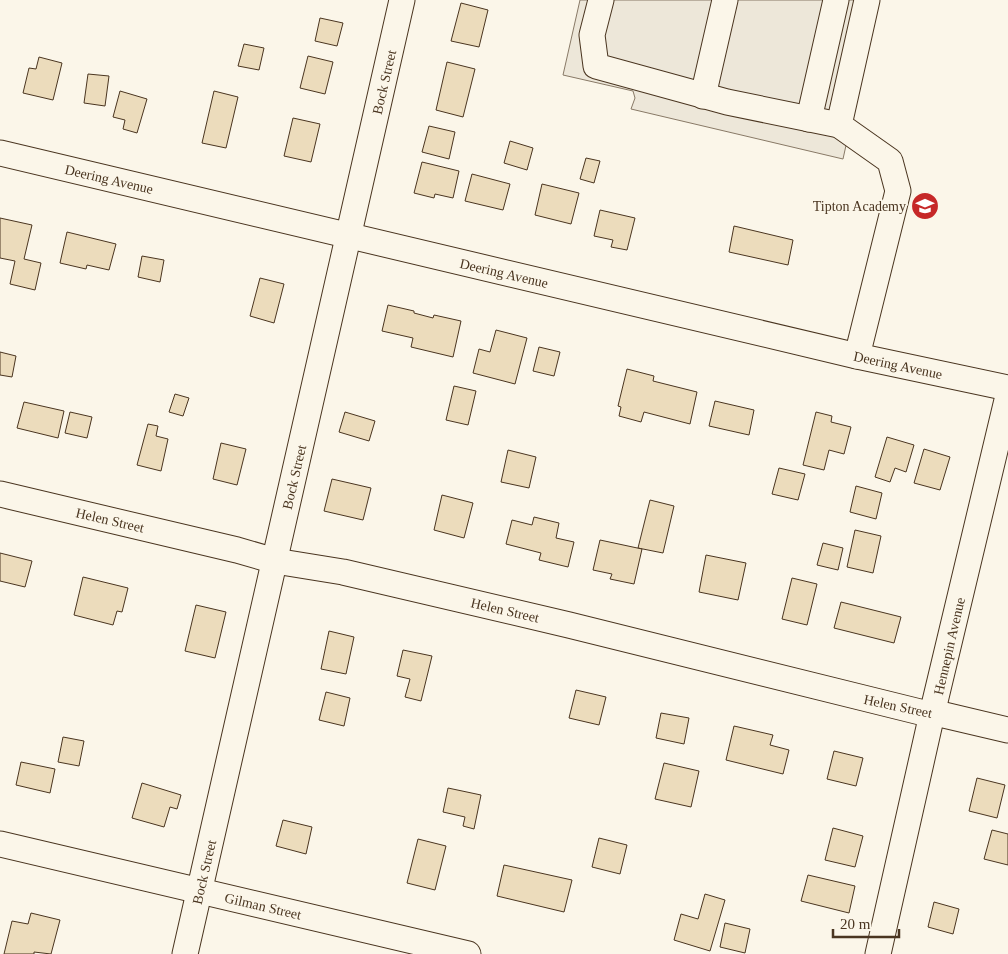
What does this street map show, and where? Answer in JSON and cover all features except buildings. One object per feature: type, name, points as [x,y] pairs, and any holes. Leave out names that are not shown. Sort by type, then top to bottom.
[{"type":"street","name":"Bock Street","points":[[185,954],[350,236],[402,0]]},
{"type":"street","points":[[601,0],[592,35],[596,66],[703,96],[839,124],[890,161],[898,191],[857,356]]},
{"type":"street","points":[[703,96],[725,0]]},
{"type":"street","points":[[809,119],[836,0]]},
{"type":"street","points":[[839,124],[867,0]]},
{"type":"street","name":"Deering Avenue","points":[[0,153],[857,356],[1008,388]]},
{"type":"street","name":"Hennepin Avenue","points":[[878,954],[932,714],[1008,396]]},
{"type":"street","name":"Helen Street","points":[[0,494],[275,561],[343,572],[569,625],[920,712],[1008,730]]},
{"type":"street","name":"Gilman Street","points":[[0,844],[468,954]]},
{"type":"shaded area","points":[[580,0],[878,0],[843,159],[631,109],[635,98],[633,91],[563,75]]},
{"type":"place","name":"Tipton Academy","points":[[925,206]]}]
